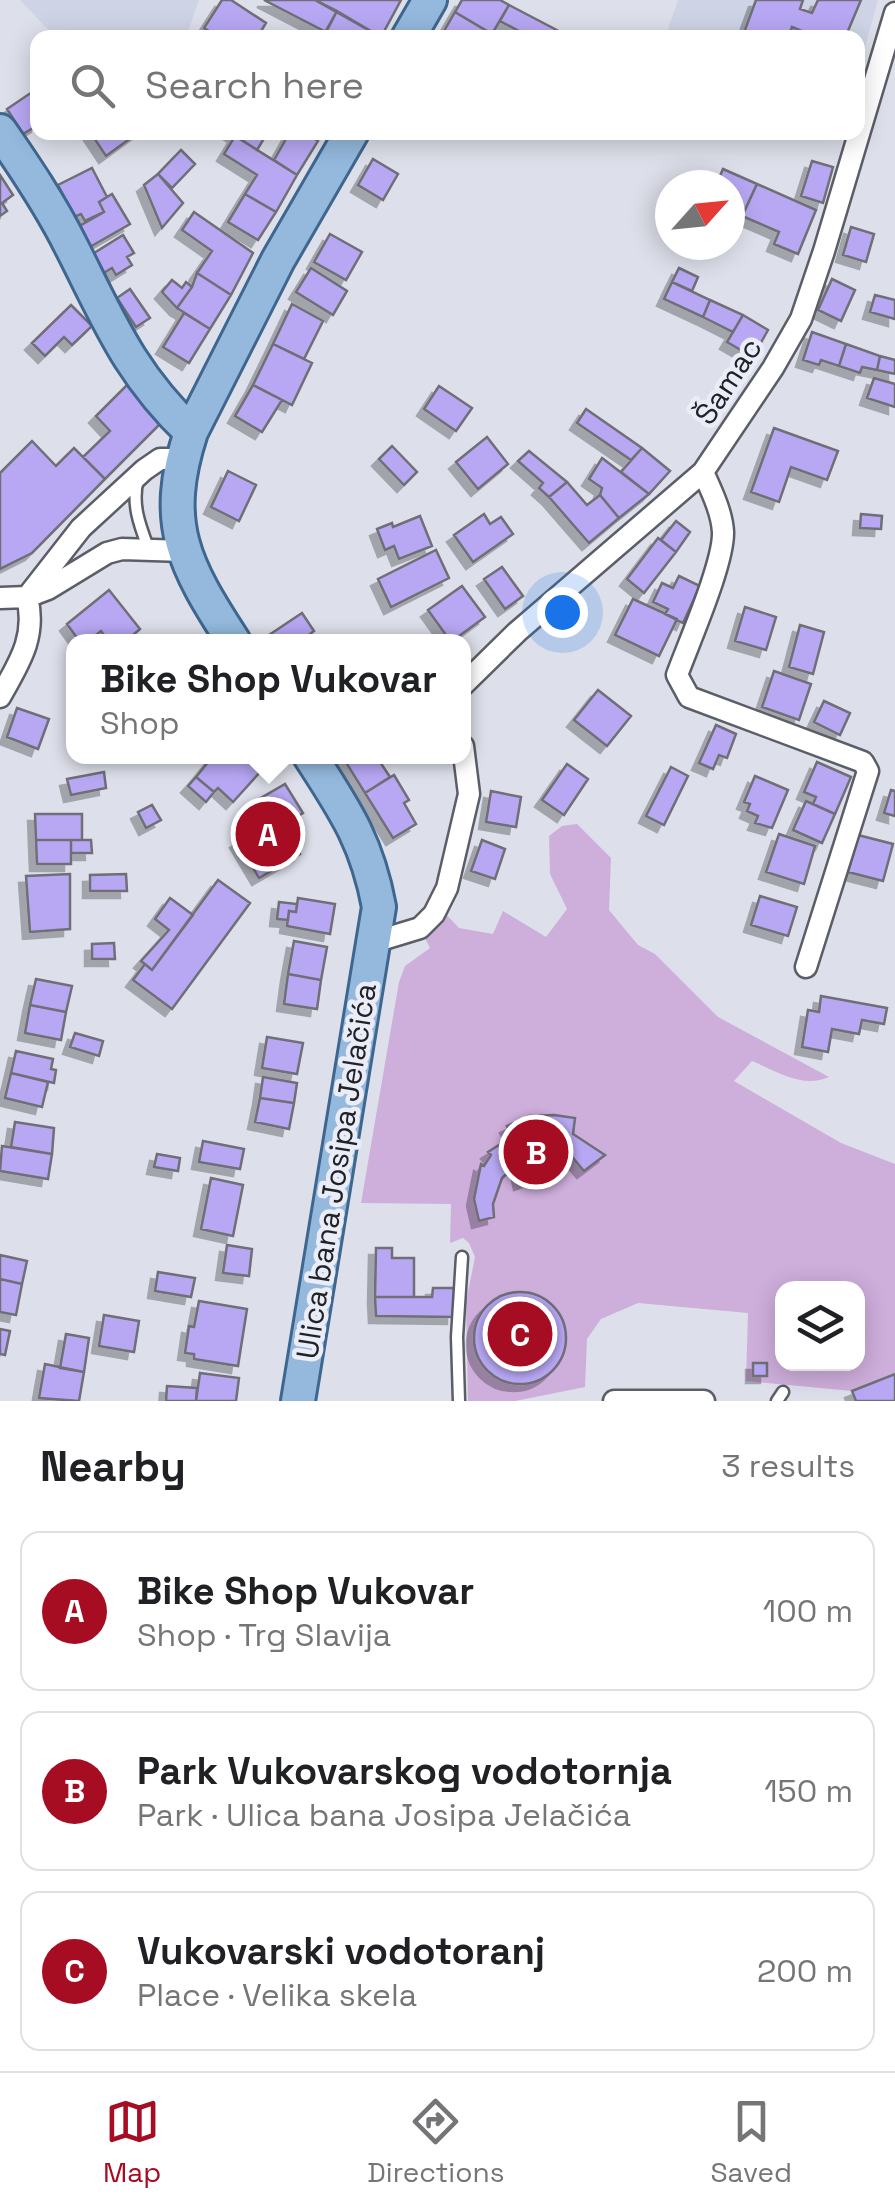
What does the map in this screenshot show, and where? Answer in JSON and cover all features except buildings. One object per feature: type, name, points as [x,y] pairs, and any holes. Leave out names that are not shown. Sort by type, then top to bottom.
[{"type":"main road","points":[[413,30],[430,0]]},
{"type":"main road","points":[[0,132],[69,241],[110,328],[187,446]]},
{"type":"main road","points":[[229,634],[192,574],[184,552],[177,516],[177,488],[187,446],[278,260],[347,140]]},
{"type":"main road","name":"Ulica bana Josipa Jelačića","points":[[298,1401],[378,907],[372,867],[349,816],[315,764]]},
{"type":"street","name":"Šamac","points":[[865,111],[895,13]]},
{"type":"street","name":"Šamac","points":[[471,677],[517,632],[704,472],[801,319],[856,140]]},
{"type":"street","points":[[0,697],[28,646],[32,627],[27,597],[81,528],[144,470],[187,446]]},
{"type":"street","points":[[704,472],[723,533],[712,579],[677,674],[689,697],[864,762],[868,771],[806,967]]},
{"type":"street","points":[[0,598],[27,597],[48,589],[108,552],[184,552]]},
{"type":"street","points":[[374,942],[420,928],[434,914],[447,888],[469,794],[465,764]]},
{"type":"street","points":[[614,1401],[704,1401]]},
{"type":"lane","points":[[144,470],[136,483],[136,504],[149,551]]},
{"type":"lane","points":[[459,1401],[457,1337],[462,1257]]},
{"type":"shaded area","points":[[20,0],[199,0],[189,30],[48,30]]},
{"type":"shaded area","points":[[678,0],[878,0],[865,47],[865,30],[668,30]]},
{"type":"shaded area","points":[[577,824],[611,858],[609,910],[638,945],[655,954],[718,1017],[829,1077],[800,1080],[752,1061],[734,1081],[841,1143],[895,1164],[895,1374],[852,1391],[746,1381],[748,1313],[638,1303],[601,1319],[587,1339],[585,1387],[515,1401],[468,1401],[466,1302],[475,1257],[463,1238],[450,1243],[451,1204],[361,1203],[399,982],[405,966],[430,948],[420,928],[438,906],[459,928],[493,934],[503,911],[546,937],[567,909],[550,874],[549,836],[562,826]]},
{"type":"place","name":"Bike Shop Vukovar","points":[[268,834]]},
{"type":"place","name":"Park Vukovarskog vodotornja","points":[[536,1152]]},
{"type":"place","name":"Vukovarski vodotoranj","points":[[520,1334]]}]
